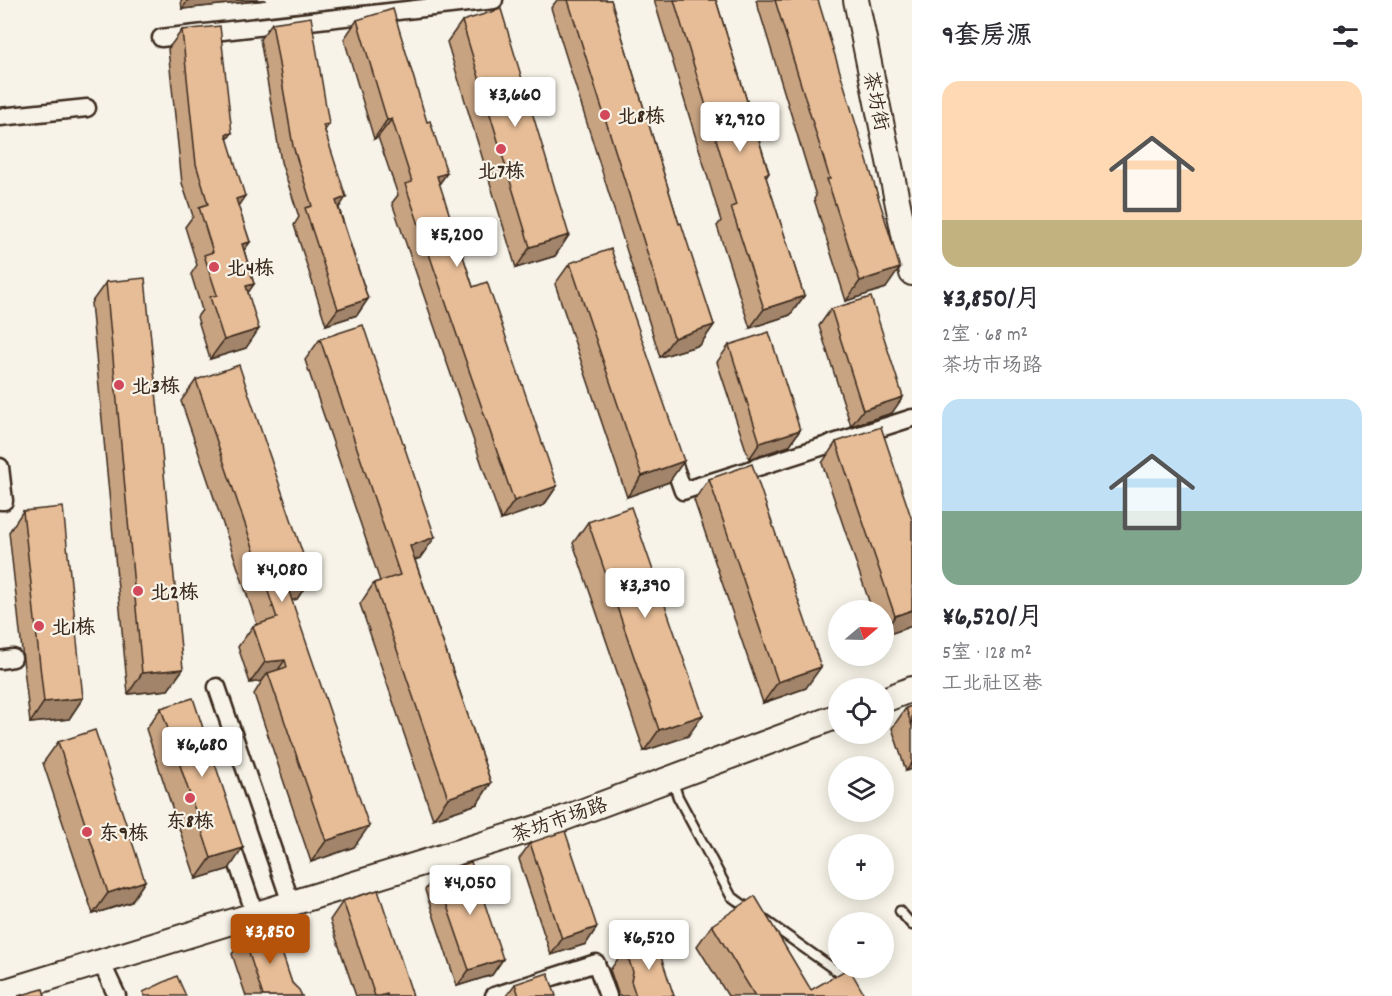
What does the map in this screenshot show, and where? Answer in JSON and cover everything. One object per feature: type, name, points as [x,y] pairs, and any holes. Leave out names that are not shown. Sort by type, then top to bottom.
[{"type":"street","points":[[161,38],[494,0]]},
{"type":"street","name":"茶坊街","points":[[856,0],[912,273]]},
{"type":"street","points":[[0,117],[87,108]]},
{"type":"street","points":[[664,435],[683,491],[912,418]]},
{"type":"street","points":[[0,467],[4,501],[0,501]]},
{"type":"street","points":[[217,687],[291,903]]},
{"type":"street","points":[[894,696],[912,689]]},
{"type":"street","name":"茶坊市场路","points":[[0,993],[261,916],[291,903],[546,825],[828,721]]},
{"type":"street","points":[[223,820],[261,916]]},
{"type":"street","points":[[101,962],[117,996]]},
{"type":"street","points":[[494,996],[596,963],[608,996]]},
{"type":"lane","points":[[671,778],[678,797],[731,896],[859,988]]},
{"type":"lane","points":[[900,911],[912,925]]},
{"type":"building","points":[[568,0],[611,0],[679,224],[681,223],[714,325],[674,338]]},
{"type":"building","points":[[674,0],[716,0],[769,173],[765,174],[804,296],[764,309],[731,207],[736,205]]},
{"type":"building","points":[[775,0],[818,0],[900,268],[860,281],[827,179],[830,179]]},
{"type":"building","points":[[393,9],[427,122],[430,121],[447,173],[437,176],[473,287],[487,282],[557,486],[514,501],[405,184],[412,182],[392,119],[387,120],[357,20]]},
{"type":"building","points":[[501,9],[569,235],[530,247],[462,21]]},
{"type":"building","points":[[311,17],[329,124],[323,125],[346,197],[336,201],[368,299],[338,309],[305,208],[312,206],[293,146],[272,23]]},
{"type":"building","points":[[220,26],[232,133],[226,134],[245,196],[236,199],[250,242],[242,244],[254,284],[246,286],[259,329],[224,340],[210,297],[217,295],[204,255],[213,252],[199,207],[208,204],[196,164],[182,30]]},
{"type":"building","points":[[611,249],[684,461],[642,476],[570,263]]},
{"type":"building","points":[[145,278],[183,669],[142,673],[106,282]]},
{"type":"building","points":[[871,297],[903,397],[863,410],[831,309]]},
{"type":"building","points":[[363,325],[435,537],[410,546],[491,783],[448,798],[374,583],[400,575],[320,339]]},
{"type":"building","points":[[769,332],[800,430],[760,443],[729,345]]},
{"type":"building","points":[[239,365],[311,578],[287,586],[369,826],[326,841],[268,673],[287,667],[285,660],[265,662],[253,626],[277,618],[196,380]]},
{"type":"building","points":[[881,427],[912,520],[912,610],[895,616],[894,600],[890,600],[836,442]]},
{"type":"building","points":[[752,464],[821,667],[778,682],[709,479]]},
{"type":"building","points":[[63,507],[83,698],[44,702],[23,511]]},
{"type":"building","points":[[631,507],[703,715],[659,730],[588,522]]},
{"type":"building","points":[[193,698],[243,848],[211,858],[161,708]]},
{"type":"building","points":[[912,706],[912,726],[906,708]]},
{"type":"building","points":[[95,730],[145,881],[108,893],[58,742]]},
{"type":"building","points":[[565,831],[597,927],[562,939],[530,843]]},
{"type":"building","points":[[471,862],[503,959],[469,970],[436,874]]},
{"type":"building","points":[[378,890],[413,996],[387,996],[387,994],[375,996],[343,901]]},
{"type":"building","points":[[755,896],[811,990],[832,978],[855,978],[865,996],[755,996],[712,925]]},
{"type":"building","points":[[274,928],[292,983],[302,996],[263,996],[244,938]]},
{"type":"building","points":[[655,939],[674,996],[636,996],[631,981],[633,972],[625,949]]},
{"type":"building","points":[[548,973],[556,996],[519,996],[515,984]]},
{"type":"building","points":[[177,976],[186,996],[145,996],[143,992]]},
{"type":"building","points":[[43,989],[45,996],[18,996]]},
{"type":"place","name":"北8栋","points":[[605,115]]},
{"type":"place","name":"北7栋","points":[[501,149]]},
{"type":"place","name":"北4栋","points":[[214,267]]},
{"type":"place","name":"北3栋","points":[[119,385]]},
{"type":"place","name":"北2栋","points":[[138,591]]},
{"type":"place","name":"北1栋","points":[[39,626]]},
{"type":"place","name":"东8栋","points":[[190,798]]},
{"type":"place","name":"东9栋","points":[[87,832]]}]
